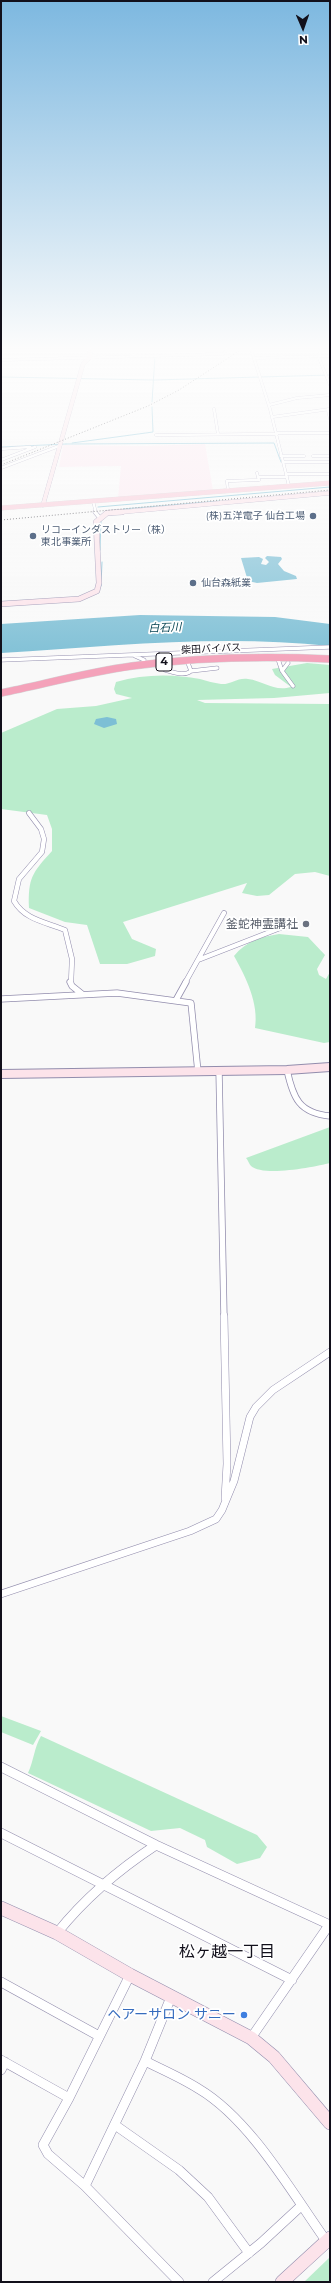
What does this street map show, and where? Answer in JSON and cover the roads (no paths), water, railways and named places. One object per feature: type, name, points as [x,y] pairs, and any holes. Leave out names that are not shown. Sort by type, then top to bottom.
[{"type":"highway","name":"柴田バイパス","points":[[1,695],[99,672],[166,662],[246,657],[330,660]]},
{"type":"highway","name":"柴田バイパス","points":[[1,695],[108,674],[278,659],[330,660]]},
{"type":"main road","points":[[1,508],[330,483]]},
{"type":"street","points":[[1,460],[13,456]]},
{"type":"street","points":[[1,468],[31,456]]},
{"type":"street","points":[[43,505],[56,456]]},
{"type":"street","points":[[290,486],[281,456],[304,456]]},
{"type":"street","points":[[313,456],[330,456]]},
{"type":"street","points":[[283,462],[330,462]]},
{"type":"street","points":[[228,491],[227,481],[259,480],[257,473]]},
{"type":"street","points":[[258,477],[330,474]]},
{"type":"street","points":[[1,604],[78,600],[97,591],[99,583],[95,526],[99,517],[107,513],[330,493]]},
{"type":"street","points":[[93,501],[96,514],[99,517]]},
{"type":"street","points":[[1,660],[292,651],[330,648]]},
{"type":"street","points":[[132,655],[144,660]]},
{"type":"street","points":[[278,659],[282,671],[293,686]]},
{"type":"street","points":[[282,671],[288,663]]},
{"type":"street","points":[[165,670],[181,674],[190,667],[217,668]]},
{"type":"street","points":[[29,813],[41,829],[44,839],[42,852],[18,879],[14,901],[20,911],[27,915],[65,930],[72,959],[70,981],[72,986],[82,994]]},
{"type":"street","points":[[176,1000],[224,913]]},
{"type":"street","points":[[198,960],[293,923]]},
{"type":"street","points":[[1,999],[122,993],[191,1003],[198,1072]]},
{"type":"street","points":[[1,1074],[118,1071],[198,1072],[288,1070],[330,1067]]},
{"type":"street","points":[[288,1070],[292,1092],[299,1104],[311,1114],[330,1116]]},
{"type":"street","points":[[219,1071],[227,1464],[225,1496],[222,1510]]},
{"type":"street","points":[[1,1594],[190,1531],[216,1519],[222,1510],[234,1481],[250,1417],[256,1407],[273,1390],[330,1352]]},
{"type":"street","points":[[1,1767],[156,1845],[329,1925],[251,2038]]},
{"type":"street","points":[[1,1833],[292,1980]]},
{"type":"street","points":[[57,1933],[75,1910],[102,1883],[156,1845]]},
{"type":"street","points":[[1,1908],[57,1933],[130,1975],[251,2038],[274,2057],[330,2123]]},
{"type":"street","points":[[130,1975],[70,2098],[43,2145],[48,2154],[85,2186],[179,2282]]},
{"type":"street","points":[[1,1982],[99,2036]]},
{"type":"street","points":[[85,2186],[145,2061],[172,1996]]},
{"type":"street","points":[[145,2061],[200,2089],[238,2121],[264,2153],[301,2206],[329,2242],[282,2282]]},
{"type":"street","points":[[2,2064],[70,2098]]},
{"type":"street","points":[[115,2125],[179,2170],[208,2196],[249,2253]]},
{"type":"street","points":[[213,2282],[249,2253],[301,2206]]},
{"type":"water","points":[[267,556],[281,557],[282,559],[278,564],[284,571],[296,576],[297,579],[257,583],[248,581],[241,558],[259,557],[263,559],[261,564],[266,565],[269,562],[265,558]]},
{"type":"water","name":"白石川","points":[[140,615],[275,617],[330,624],[330,646],[248,641],[207,641],[166,642],[1,653],[1,624]]},
{"type":"water","points":[[107,717],[116,719],[117,724],[104,728],[94,724],[96,719]]},
{"type":"waterway","points":[[279,456],[281,462]]},
{"type":"waterway","points":[[98,507],[330,487]]},
{"type":"waterway","points":[[123,509],[219,501]]},
{"type":"waterway","points":[[100,550],[101,520]]},
{"type":"waterway","points":[[101,586],[102,562]]},
{"type":"tunnel","points":[[151,664],[165,670]]},
{"type":"railway","points":[[1,465],[25,456]]},
{"type":"railway","points":[[1,520],[330,490]]},
{"type":"place","name":"(株)五洋電子 仙台工場","points":[[313,516]]},
{"type":"place","name":"リコーインダストリー（株） 東北事業所","points":[[33,536]]},
{"type":"place","name":"仙台森紙業","points":[[193,583]]},
{"type":"place","name":"釜蛇神霊講社","points":[[306,924]]},
{"type":"place","name":"ヘアーサロン サニー","points":[[244,2015]]},
{"type":"district","name":"松ヶ越一丁目","points":[[227,1952]]}]
